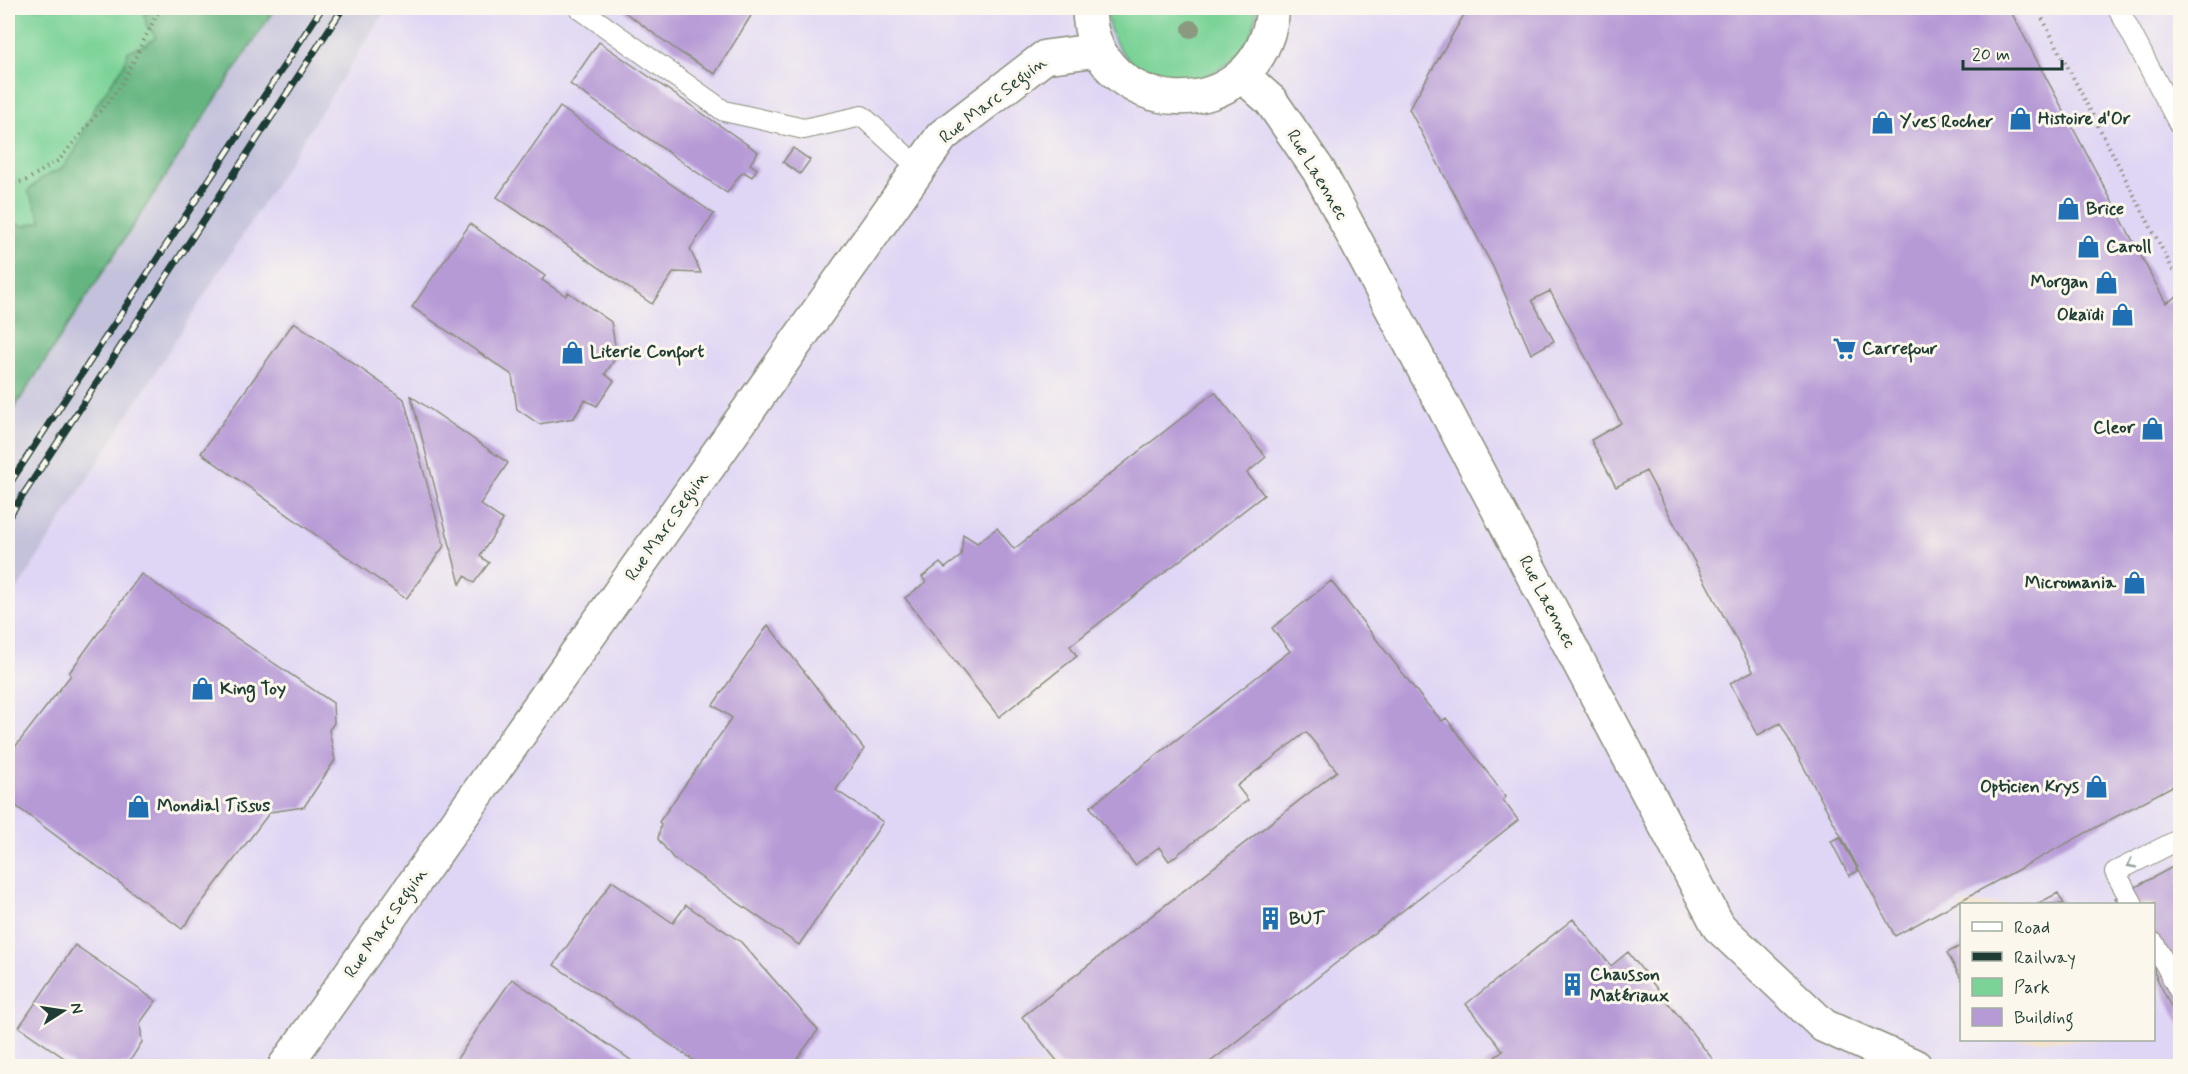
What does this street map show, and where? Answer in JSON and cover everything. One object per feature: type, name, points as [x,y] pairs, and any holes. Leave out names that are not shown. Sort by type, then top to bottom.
[{"type":"street","points":[[1089,8],[1089,21],[1099,50],[1116,72],[1138,88],[1164,97],[1192,98],[1219,90],[1242,75],[1260,54],[1271,28],[1273,8]]},
{"type":"street","name":"Rue Marc Seguin","points":[[285,1066],[942,136],[1045,57],[1099,50]]},
{"type":"street","name":"Rue Laennec","points":[[1242,75],[1270,101],[1319,171],[1719,927],[1824,1026],[1915,1066]]},
{"type":"lane","points":[[579,8],[724,111],[804,129],[862,116],[919,168]]},
{"type":"lane","points":[[2118,8],[2181,126]]},
{"type":"lane","points":[[2132,903],[2115,872],[2181,839]]},
{"type":"lane","points":[[2155,945],[2181,992]]},
{"type":"path","points":[[8,184],[25,181],[59,160],[121,86],[160,8]]},
{"type":"path","points":[[2037,8],[2173,270],[2181,271]]},
{"type":"shaded area","points":[[275,8],[387,8],[8,604],[8,418]]},
{"type":"shaded area","points":[[387,8],[2180,8],[2180,1066],[8,1066],[8,604]]},
{"type":"green space","points":[[8,8],[275,8],[8,418]]},
{"type":"green space","points":[[153,8],[275,8],[8,414],[8,222],[24,226],[42,221],[28,191],[42,178],[61,169],[75,151],[94,108],[124,65],[128,51],[145,45],[156,37],[146,24],[144,14],[152,11]]},
{"type":"green space","points":[[1107,8],[1257,8],[1253,30],[1240,52],[1223,67],[1202,77],[1179,79],[1157,76],[1136,66],[1120,49],[1109,26]]},
{"type":"building","points":[[619,8],[751,8],[752,14],[715,74],[678,51]]},
{"type":"building","points":[[1468,8],[2009,8],[2166,303],[2180,295],[2180,782],[1895,936],[1780,723],[1758,735],[1730,683],[1753,671],[1646,471],[1616,487],[1591,440],[1621,423],[1550,291],[1532,300],[1554,341],[1531,354],[1493,267],[1409,109]]},
{"type":"building","points":[[599,42],[758,152],[750,164],[757,169],[752,177],[744,172],[727,193],[570,84]]},
{"type":"building","points":[[560,107],[714,214],[690,249],[701,273],[674,272],[652,304],[497,197]]},
{"type":"building","points":[[793,148],[810,160],[800,174],[783,162]]},
{"type":"building","points":[[470,224],[545,276],[542,280],[566,296],[568,292],[611,322],[617,356],[605,374],[614,381],[597,406],[585,400],[574,418],[539,424],[517,409],[512,375],[412,307]]},
{"type":"building","points":[[294,322],[404,399],[444,546],[406,599],[201,453]]},
{"type":"building","points":[[1215,392],[1266,457],[1247,473],[1264,495],[1070,646],[1077,656],[999,717],[905,598],[926,582],[922,577],[940,563],[945,568],[961,556],[963,534],[977,543],[997,528],[1014,549]]},
{"type":"building","points":[[411,396],[508,463],[480,504],[503,520],[480,556],[489,563],[474,583],[465,576],[460,584]]},
{"type":"building","points":[[141,574],[333,703],[334,723],[329,730],[335,760],[304,807],[270,812],[182,929],[8,800],[8,756],[71,675],[69,673]]},
{"type":"building","name":"BUT","points":[[1331,581],[1425,702],[1442,721],[1446,718],[1506,797],[1503,800],[1518,820],[1205,1066],[1061,1066],[1022,1017],[1337,771],[1306,732],[1237,786],[1248,800],[1169,861],[1159,847],[1135,865],[1090,807],[1290,651],[1272,628]]},
{"type":"building","points":[[768,625],[864,749],[836,790],[883,822],[799,945],[673,858],[658,839],[661,824],[659,822],[732,718],[713,705]]},
{"type":"building","points":[[1840,837],[1858,871],[1849,876],[1831,841]]},
{"type":"building","points":[[2180,863],[2180,1025],[2155,974],[2155,903],[2118,903],[2115,898]]},
{"type":"building","points":[[612,881],[673,923],[686,905],[741,942],[818,1030],[792,1066],[702,1066],[554,965]]},
{"type":"building","points":[[2058,893],[2063,903],[2039,903]]},
{"type":"building","name":"Chausson Matériaux","points":[[1573,919],[1611,966],[1628,952],[1718,1066],[1483,1066],[1503,1051],[1466,1004]]},
{"type":"building","points":[[75,945],[156,1001],[140,1023],[142,1042],[128,1064],[76,1066],[19,1027]]},
{"type":"building","points":[[1960,946],[1960,976],[1947,953]]},
{"type":"building","points":[[512,979],[635,1063],[633,1066],[452,1066]]},
{"type":"railway","points":[[8,486],[322,8]]},
{"type":"railway","points":[[8,518],[343,8]]},
{"type":"place","name":"Histoire d'Or","points":[[2020,119]]},
{"type":"place","name":"Yves Rocher","points":[[1882,122]]},
{"type":"place","name":"Brice","points":[[2068,209]]},
{"type":"place","name":"Caroll","points":[[2088,247]]},
{"type":"place","name":"Morgan","points":[[2106,282]]},
{"type":"place","name":"Okaïdi","points":[[2122,315]]},
{"type":"place","name":"Carrefour","points":[[1844,349]]},
{"type":"place","name":"Literie Confort","points":[[572,352]]},
{"type":"place","name":"Cleor","points":[[2153,428]]},
{"type":"place","name":"Micromania","points":[[2134,583]]},
{"type":"place","name":"King Toy","points":[[202,689]]},
{"type":"place","name":"Opticien Krys","points":[[2097,787]]},
{"type":"place","name":"Mondial Tissus","points":[[139,806]]},
{"type":"place","name":"BUT","points":[[1271,919]]},
{"type":"place","name":"Chausson Matériaux","points":[[1572,985]]}]
